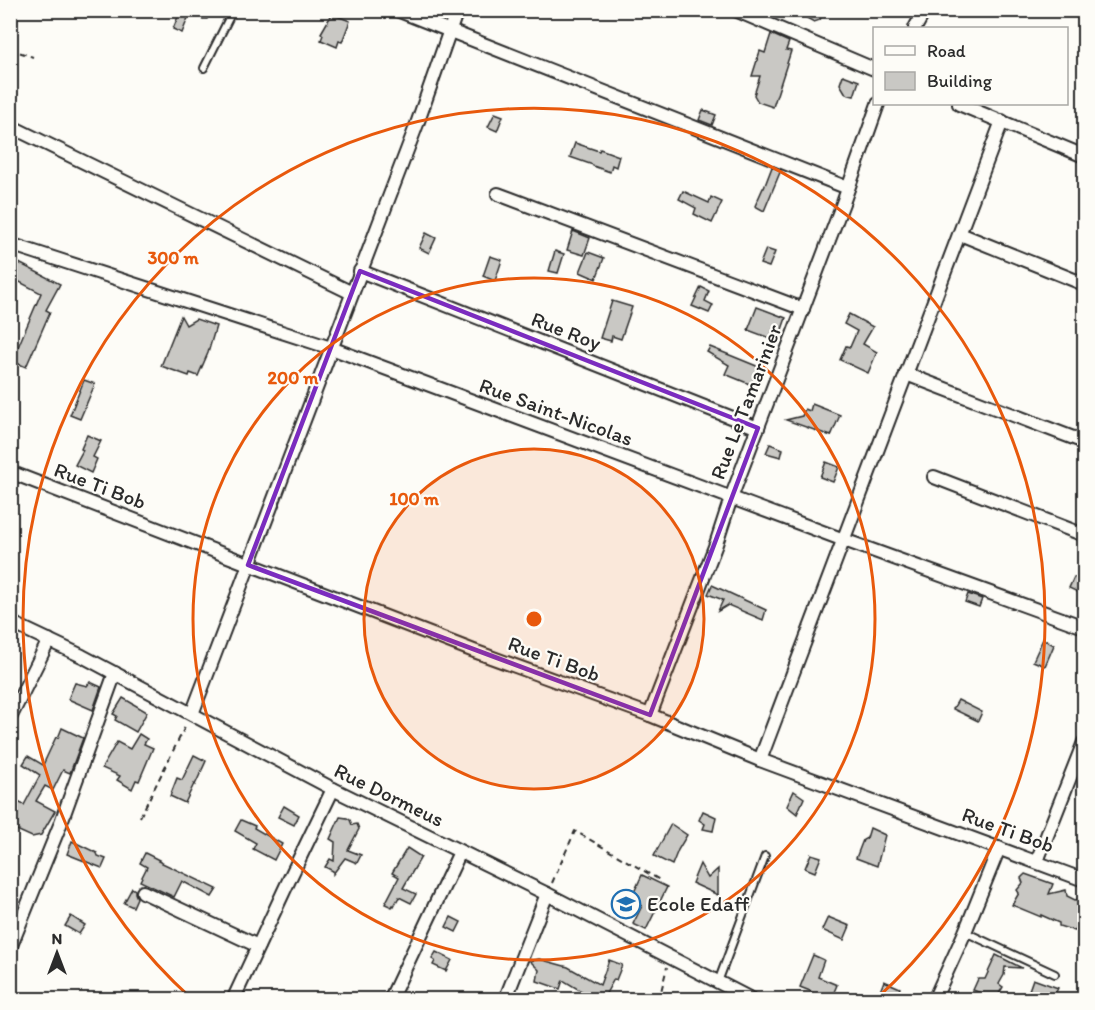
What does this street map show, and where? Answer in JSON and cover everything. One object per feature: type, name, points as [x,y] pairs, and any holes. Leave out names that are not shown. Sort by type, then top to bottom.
[{"type":"street","points":[[397,10],[848,188]]},
{"type":"street","points":[[192,714],[417,124],[457,10]]},
{"type":"street","points":[[735,10],[873,69]]},
{"type":"street","points":[[916,27],[925,10]]},
{"type":"street","name":"Rue Le Tamarinier","points":[[650,715],[716,544],[731,498],[878,105]]},
{"type":"street","points":[[962,105],[1084,156]]},
{"type":"street","points":[[760,760],[1002,121]]},
{"type":"street","points":[[10,126],[352,292]]},
{"type":"street","points":[[498,194],[803,309]]},
{"type":"street","points":[[960,234],[1084,284]]},
{"type":"street","name":"Rue Saint-Nicolas","points":[[10,244],[330,348],[843,540],[1084,627]]},
{"type":"street","name":"Rue Roy","points":[[360,271],[758,428]]},
{"type":"street","points":[[906,374],[1084,442]]},
{"type":"street","name":"Rue Ti Bob","points":[[10,472],[474,651],[650,715],[760,760],[1084,880]]},
{"type":"street","points":[[934,477],[1084,535]]},
{"type":"street","name":"Rue Dormeus","points":[[10,622],[115,673],[333,789],[753,999]]},
{"type":"street","points":[[10,718],[49,640]]},
{"type":"street","points":[[10,948],[60,825],[115,673]]},
{"type":"street","points":[[1037,861],[1084,742]]},
{"type":"street","points":[[233,999],[333,789]]},
{"type":"street","points":[[933,999],[965,932],[999,848]]},
{"type":"street","points":[[390,999],[460,852]]},
{"type":"street","points":[[143,892],[258,946]]},
{"type":"street","points":[[504,999],[547,894]]},
{"type":"lane","points":[[204,68],[233,10]]},
{"type":"lane","points":[[718,982],[765,856]]},
{"type":"lane","points":[[965,932],[1055,974]]},
{"type":"path","points":[[10,49],[33,57]]},
{"type":"path","points":[[140,817],[192,714]]},
{"type":"path","points":[[547,894],[575,831],[660,880]]},
{"type":"path","points":[[659,999],[670,957]]},
{"type":"highlighted area","points":[[360,271],[758,428],[650,715],[248,565]]},
{"type":"building","points":[[183,10],[212,10],[207,19],[203,19]]},
{"type":"building","points":[[792,10],[824,10],[820,20],[814,22]]},
{"type":"building","points":[[179,14],[188,18],[182,33],[173,29]]},
{"type":"building","points":[[332,14],[350,21],[342,42],[339,41],[337,47],[321,40],[323,35],[321,33]]},
{"type":"building","points":[[771,34],[789,42],[786,50],[791,51],[773,107],[758,102],[754,95],[760,76],[752,76],[760,51],[765,53]]},
{"type":"building","points":[[843,75],[859,81],[854,96],[846,94],[840,84]]},
{"type":"building","points":[[703,110],[716,115],[712,125],[699,120]]},
{"type":"building","points":[[495,113],[503,116],[497,131],[488,127]]},
{"type":"building","points":[[575,143],[619,156],[616,167],[612,165],[610,172],[570,157]]},
{"type":"building","points":[[772,167],[781,170],[764,211],[755,206]]},
{"type":"building","points":[[683,191],[709,203],[711,197],[722,202],[712,223],[694,214],[696,208],[679,199]]},
{"type":"building","points":[[573,231],[590,238],[584,255],[567,250]]},
{"type":"building","points":[[426,233],[436,238],[429,253],[419,248]]},
{"type":"building","points":[[766,249],[775,252],[769,267],[760,264]]},
{"type":"building","points":[[555,251],[564,254],[558,273],[549,271]]},
{"type":"building","points":[[588,252],[604,258],[596,279],[580,272]]},
{"type":"building","points":[[490,256],[502,260],[495,281],[483,276]]},
{"type":"building","points":[[17,262],[60,284],[46,310],[50,312],[26,367],[12,361],[41,293],[10,277]]},
{"type":"building","points":[[701,287],[709,291],[705,301],[713,305],[709,313],[692,306]]},
{"type":"building","points":[[612,301],[632,307],[621,339],[612,336],[611,341],[600,338]]},
{"type":"building","points":[[757,307],[786,318],[778,341],[748,330]]},
{"type":"building","points":[[849,314],[873,327],[863,344],[877,352],[868,373],[840,360],[846,346],[850,347],[857,331],[844,324]]},
{"type":"building","points":[[181,316],[186,325],[196,319],[216,326],[198,376],[190,373],[189,376],[161,366]]},
{"type":"building","points":[[710,347],[759,367],[752,385],[725,374],[729,365],[707,352]]},
{"type":"building","points":[[84,380],[95,384],[80,419],[70,415]]},
{"type":"building","points":[[812,404],[840,415],[831,436],[786,420],[802,416],[805,409],[810,411]]},
{"type":"building","points":[[87,435],[101,441],[93,457],[97,459],[91,473],[75,465],[83,450],[81,449]]},
{"type":"building","points":[[770,444],[783,449],[781,457],[766,453]]},
{"type":"building","points":[[826,462],[839,467],[833,482],[820,477]]},
{"type":"building","points":[[1074,577],[1084,581],[1084,595],[1069,588]]},
{"type":"building","points":[[712,585],[766,610],[763,620],[728,605],[718,611],[723,600],[708,594]]},
{"type":"building","points":[[968,594],[982,599],[979,607],[965,602]]},
{"type":"building","points":[[1043,639],[1054,645],[1045,666],[1033,661]]},
{"type":"building","points":[[90,682],[101,687],[93,710],[68,699],[75,683],[87,686]]},
{"type":"building","points":[[123,698],[147,712],[136,732],[115,720],[117,716],[113,714]]},
{"type":"building","points":[[958,700],[982,712],[978,721],[953,709]]},
{"type":"building","points":[[62,728],[83,738],[70,773],[63,770],[53,790],[45,786],[36,801],[55,811],[41,835],[32,837],[10,827],[10,798],[24,805],[40,775],[23,764],[28,756],[43,765]]},
{"type":"building","points":[[139,734],[147,739],[144,744],[153,748],[139,781],[136,780],[132,789],[117,780],[120,776],[102,768],[117,742],[130,749]]},
{"type":"building","points":[[194,755],[206,761],[185,803],[170,796],[177,778],[182,780]]},
{"type":"building","points":[[794,791],[804,798],[797,814],[787,806]]},
{"type":"building","points":[[284,806],[299,815],[294,825],[278,817]]},
{"type":"building","points":[[703,811],[716,817],[713,831],[703,829],[705,824],[699,820]]},
{"type":"building","points":[[340,817],[350,820],[352,825],[357,824],[359,829],[348,850],[361,855],[357,863],[345,858],[333,874],[333,871],[325,867],[330,859],[334,861],[335,842],[330,839]]},
{"type":"building","points":[[241,820],[255,826],[254,828],[282,844],[274,860],[253,849],[256,843],[235,831]]},
{"type":"building","points":[[671,824],[687,835],[672,865],[654,856]]},
{"type":"building","points":[[870,828],[885,835],[877,866],[856,858]]},
{"type":"building","points":[[72,841],[106,859],[102,868],[67,854]]},
{"type":"building","points":[[407,848],[421,857],[403,888],[416,894],[411,903],[399,897],[392,907],[385,904],[399,877],[392,873]]},
{"type":"building","points":[[145,853],[217,889],[212,897],[182,881],[174,897],[140,881],[147,867],[140,863]]},
{"type":"building","points":[[811,854],[821,857],[815,872],[805,868]]},
{"type":"building","points":[[700,864],[708,878],[718,869],[718,895],[692,883]]},
{"type":"building","points":[[1025,874],[1053,884],[1049,894],[1066,890],[1067,896],[1078,899],[1082,903],[1082,915],[1075,931],[1059,926],[1059,923],[1041,915],[1041,917],[1012,905],[1019,893],[1017,890],[1023,883],[1021,878]]},
{"type":"building","points":[[642,875],[667,887],[646,930],[633,924],[642,906],[630,901]]},
{"type":"building","points":[[132,888],[137,898],[133,907],[124,903]]},
{"type":"building","points":[[71,916],[85,925],[79,934],[65,926]]},
{"type":"building","points":[[451,917],[461,922],[456,932],[446,927]]},
{"type":"building","points":[[828,917],[850,926],[844,940],[822,930]]},
{"type":"building","points":[[436,952],[452,960],[446,971],[433,965],[435,961],[432,959]]},
{"type":"building","points":[[813,955],[824,960],[818,977],[837,985],[831,999],[821,999],[800,987]]},
{"type":"building","points":[[996,955],[1022,968],[1005,967],[999,984],[1003,987],[996,999],[973,990],[978,979],[985,979]]},
{"type":"building","points":[[539,959],[568,967],[600,985],[609,960],[622,965],[616,980],[614,979],[603,999],[592,996],[590,999],[579,999],[583,992],[563,980],[560,989],[537,981],[539,970],[530,961]]},
{"type":"building","points":[[1033,979],[1058,988],[1053,999],[1032,999],[1027,996]]},
{"type":"building","points":[[884,981],[900,988],[896,998],[877,999]]},
{"type":"place","name":"Ecole Edaff","points":[[626,904]]}]
